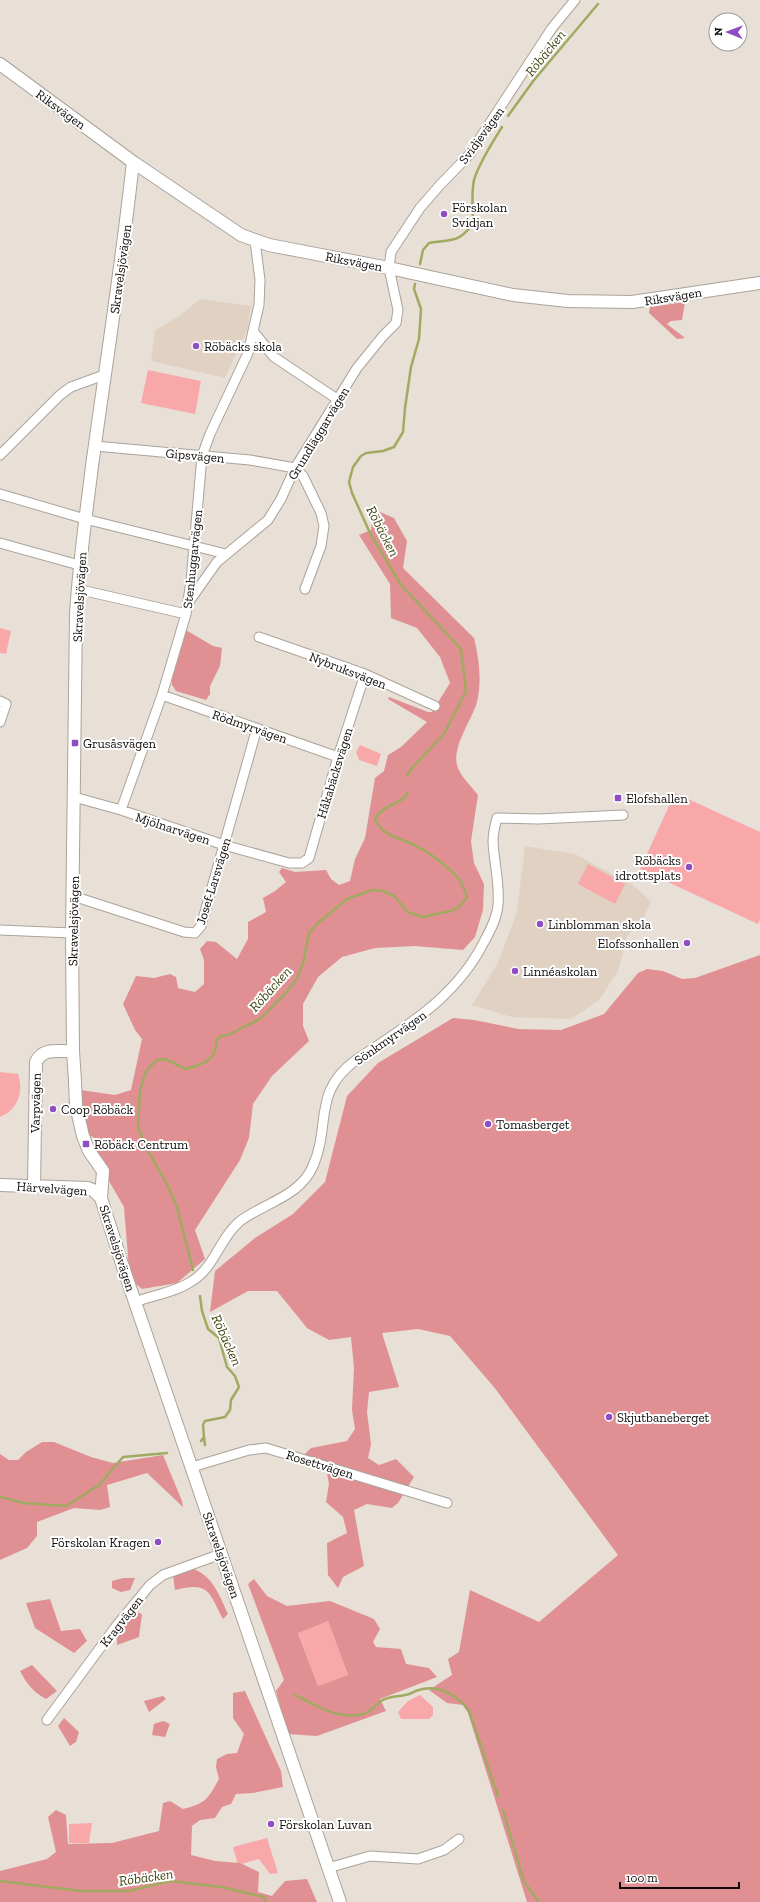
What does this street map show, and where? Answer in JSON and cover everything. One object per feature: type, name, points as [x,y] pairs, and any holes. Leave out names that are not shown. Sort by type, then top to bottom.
[{"type":"street","name":"Svidjevägen","points":[[389,268],[391,252],[420,208],[440,184],[469,155],[552,28],[575,0]]},
{"type":"street","name":"Riksvägen","points":[[0,64],[133,162],[241,235],[255,241],[513,295],[568,301],[632,302],[760,283]]},
{"type":"street","name":"Skravelsjövägen","points":[[133,162],[127,221],[104,375],[77,589],[72,933],[73,1051],[76,1106],[83,1136],[89,1151],[103,1171],[101,1198],[135,1302],[340,1902]]},
{"type":"street","name":"Stenhuggarvägen","points":[[121,810],[162,695],[186,614],[202,456],[210,434],[248,353],[254,332],[259,305],[260,280],[255,241]]},
{"type":"street","name":"Grundläggarvägen","points":[[188,603],[206,574],[226,554],[268,520],[281,499],[295,468],[357,368],[383,336],[396,323],[398,310],[389,268]]},
{"type":"street","points":[[254,332],[274,357],[338,399]]},
{"type":"street","points":[[0,455],[60,395],[71,387],[104,375]]},
{"type":"street","name":"Gipsvägen","points":[[95,446],[250,460],[295,468]]},
{"type":"street","points":[[295,468],[303,476],[321,513],[324,526],[320,546],[305,589]]},
{"type":"street","points":[[0,494],[85,518],[226,554]]},
{"type":"street","points":[[0,543],[79,565]]},
{"type":"street","points":[[77,589],[186,614]]},
{"type":"street","name":"Nybruksvägen","points":[[260,637],[365,674],[435,706]]},
{"type":"street","name":"Håkabäcksvägen","points":[[295,864],[306,861],[309,858],[338,757],[365,674]]},
{"type":"street","name":"Rödmyrvägen","points":[[162,695],[338,757]]},
{"type":"street","points":[[0,722],[3,702]]},
{"type":"street","name":"Josef-Larsvägen","points":[[73,896],[184,932],[195,933],[201,926],[257,728]]},
{"type":"street","name":"Mjölnarvägen","points":[[74,797],[121,810],[224,844],[295,864]]},
{"type":"street","name":"Sönkmyrvägen","points":[[135,1302],[188,1284],[201,1275],[235,1226],[248,1216],[292,1191],[305,1179],[312,1167],[318,1151],[325,1103],[330,1089],[337,1078],[346,1067],[423,1015],[442,999],[462,978],[479,953],[488,936],[498,907],[497,872],[493,840],[497,818],[538,819],[623,816]]},
{"type":"street","points":[[0,930],[72,933]]},
{"type":"street","name":"Varpvägen","points":[[34,1186],[36,1062],[39,1055],[45,1051],[73,1051]]},
{"type":"street","name":"Härvelvägen","points":[[0,1185],[88,1188],[93,1190],[101,1198]]},
{"type":"street","name":"Rosettvägen","points":[[192,1467],[249,1450],[266,1448],[447,1503]]},
{"type":"street","name":"Kragvägen","points":[[47,1720],[117,1625],[150,1585],[163,1575],[221,1554]]},
{"type":"street","points":[[328,1868],[370,1856],[418,1859],[444,1850],[459,1839]]},
{"type":"shaded area","name":"Röbäcks skola","points":[[200,299],[251,306],[247,330],[225,378],[151,361],[155,330],[178,317]]},
{"type":"shaded area","points":[[685,302],[682,320],[671,321],[667,324],[685,338],[677,339],[649,313],[650,307]]},
{"type":"shaded area","points":[[148,370],[201,381],[195,414],[141,403]]},
{"type":"shaded area","points":[[373,509],[394,518],[407,541],[403,568],[474,638],[479,670],[479,694],[459,744],[456,760],[462,775],[478,795],[471,841],[474,863],[484,884],[483,910],[475,937],[463,950],[415,946],[375,948],[342,957],[318,977],[303,1004],[303,1026],[309,1041],[272,1076],[253,1104],[249,1138],[240,1160],[195,1230],[205,1259],[177,1283],[142,1289],[136,1284],[129,1269],[124,1207],[109,1181],[107,1170],[94,1150],[96,1139],[86,1133],[79,1107],[80,1090],[115,1095],[131,1090],[142,1039],[135,1030],[123,1004],[136,976],[154,978],[170,974],[176,977],[178,988],[195,992],[204,984],[204,960],[200,949],[207,941],[216,942],[237,959],[248,939],[248,922],[266,912],[263,898],[286,882],[279,872],[282,868],[295,872],[326,870],[331,879],[339,885],[350,881],[355,859],[365,838],[375,778],[384,771],[388,755],[401,747],[427,722],[388,699],[389,697],[428,712],[432,712],[450,683],[440,657],[417,628],[391,618],[390,584],[359,535],[371,530]]},
{"type":"shaded area","points":[[0,628],[11,631],[6,654],[0,653]]},
{"type":"shaded area","points":[[184,629],[213,646],[222,648],[220,666],[210,686],[210,694],[206,700],[176,691],[172,685],[172,673],[178,660]]},
{"type":"shaded area","points":[[360,745],[381,754],[377,766],[359,760],[356,752]]},
{"type":"shaded area","points":[[675,793],[760,832],[760,920],[758,924],[640,869]]},
{"type":"shaded area","points":[[525,846],[575,854],[631,884],[651,901],[642,922],[627,936],[618,971],[599,1000],[571,1019],[512,1017],[472,1005],[498,963],[517,912]]},
{"type":"shaded area","points":[[588,864],[625,884],[615,904],[578,884]]},
{"type":"shaded area","points":[[760,955],[760,1902],[527,1902],[468,1713],[463,1705],[447,1703],[429,1690],[452,1675],[448,1659],[459,1652],[470,1590],[539,1622],[618,1555],[494,1387],[450,1336],[418,1329],[382,1333],[399,1387],[369,1392],[367,1412],[371,1444],[368,1458],[379,1465],[396,1459],[414,1477],[398,1503],[392,1508],[367,1504],[354,1510],[364,1566],[343,1577],[338,1588],[328,1575],[327,1543],[347,1533],[343,1517],[326,1502],[329,1484],[325,1463],[304,1455],[311,1448],[347,1441],[355,1429],[352,1410],[354,1368],[351,1337],[329,1340],[307,1328],[277,1291],[248,1291],[210,1312],[215,1271],[255,1238],[293,1214],[325,1182],[347,1096],[378,1063],[453,1018],[474,1020],[518,1029],[561,1030],[604,1014],[638,973],[647,969],[663,971],[682,979],[695,978]]},
{"type":"shaded area","points":[[0,1072],[18,1074],[20,1080],[20,1093],[11,1110],[0,1117]]},
{"type":"shaded area","points":[[42,1442],[54,1442],[91,1457],[113,1463],[163,1455],[182,1501],[183,1507],[147,1473],[107,1485],[110,1507],[100,1510],[74,1508],[37,1522],[37,1536],[27,1548],[0,1560],[0,1454],[9,1460],[18,1460],[26,1452]]},
{"type":"shaded area","points":[[191,1568],[205,1575],[214,1586],[228,1614],[223,1619],[211,1596],[206,1591],[195,1587],[175,1590],[173,1574]]},
{"type":"shaded area","points":[[123,1578],[135,1578],[130,1590],[121,1592],[112,1588],[112,1581]]},
{"type":"shaded area","points":[[254,1579],[267,1596],[287,1606],[330,1601],[374,1619],[380,1629],[373,1642],[376,1647],[401,1649],[406,1664],[429,1668],[437,1677],[380,1699],[386,1711],[317,1736],[288,1734],[276,1691],[284,1680],[248,1584]],"holes":[[[328,1621],[348,1675],[318,1686],[298,1633]]]},
{"type":"shaded area","points":[[50,1599],[61,1631],[80,1629],[87,1641],[74,1653],[35,1628],[26,1603]]},
{"type":"shaded area","points":[[134,1611],[142,1614],[139,1637],[117,1645],[117,1638]]},
{"type":"shaded area","points":[[328,1621],[348,1675],[318,1686],[298,1632]]},
{"type":"shaded area","points":[[32,1665],[57,1691],[46,1699],[37,1694],[25,1680],[20,1671]]},
{"type":"shaded area","points":[[245,1691],[281,1771],[283,1787],[253,1793],[236,1794],[231,1804],[222,1807],[215,1818],[200,1820],[192,1826],[191,1855],[215,1861],[240,1863],[259,1872],[258,1892],[272,1896],[285,1881],[307,1879],[317,1902],[0,1902],[0,1871],[47,1859],[56,1852],[48,1817],[56,1810],[66,1815],[68,1844],[112,1843],[159,1831],[163,1803],[170,1801],[183,1809],[201,1803],[205,1800],[219,1779],[216,1767],[217,1759],[227,1754],[237,1753],[244,1734],[233,1718],[233,1693]]},
{"type":"shaded area","points":[[420,1695],[433,1707],[433,1715],[429,1719],[401,1719],[398,1712],[408,1701]]},
{"type":"shaded area","points":[[163,1696],[166,1699],[149,1712],[144,1701]]},
{"type":"shaded area","points":[[64,1718],[79,1732],[76,1742],[70,1746],[58,1726]]},
{"type":"shaded area","points":[[163,1721],[170,1724],[165,1737],[152,1735],[154,1724]]},
{"type":"shaded area","points":[[92,1823],[89,1843],[69,1843],[69,1824]]},
{"type":"shaded area","points":[[267,1838],[278,1873],[270,1874],[259,1859],[238,1865],[233,1847]]},
{"type":"waterway","name":"Röbäcken","points":[[508,116],[534,80],[598,4]]},
{"type":"waterway","name":"Röbäcken","points":[[420,264],[423,250],[429,243],[454,240],[463,235],[473,224],[472,197],[476,173],[502,127]]},
{"type":"waterway","name":"Röbäcken","points":[[407,776],[410,770],[444,734],[466,691],[461,649],[401,585],[370,533],[352,493],[349,482],[353,467],[361,456],[366,453],[383,451],[394,447],[403,432],[411,367],[419,339],[421,309],[414,289],[415,284]]},
{"type":"waterway","name":"Röbäcken","points":[[193,1270],[177,1207],[169,1188],[147,1149],[138,1127],[140,1091],[146,1071],[157,1060],[165,1059],[186,1069],[203,1063],[214,1053],[217,1040],[221,1036],[228,1035],[260,1019],[285,994],[296,980],[303,964],[309,933],[318,923],[347,899],[372,890],[383,891],[394,896],[408,912],[422,917],[451,911],[460,906],[467,897],[461,882],[452,871],[439,860],[412,844],[386,833],[378,825],[375,819],[383,810],[401,800],[408,793]]},
{"type":"waterway","name":"Röbäcken","points":[[200,1296],[202,1311],[208,1329],[219,1338],[227,1367],[235,1376],[239,1387],[231,1400],[230,1410],[225,1417],[205,1421],[203,1425],[204,1437],[201,1441]]},
{"type":"waterway","name":"Röbäcken","points":[[204,1437],[205,1445]]},
{"type":"waterway","name":"Röbäcken","points":[[0,1497],[24,1503],[66,1506],[99,1485],[123,1457],[167,1453]]},
{"type":"waterway","points":[[295,1695],[318,1707],[341,1715],[358,1715],[366,1713],[384,1699],[409,1694],[419,1690],[441,1690],[454,1696],[469,1711],[498,1796]]},
{"type":"waterway","points":[[503,1810],[524,1882],[539,1902]]},
{"type":"waterway","name":"Röbäcken","points":[[0,1881],[81,1891],[129,1891],[170,1881],[221,1887],[264,1897],[266,1902]]},
{"type":"place","name":"Förskolan Svidjan","points":[[444,214]]},
{"type":"place","name":"Röbäcks skola","points":[[196,346]]},
{"type":"place","name":"Grusåsvägen","points":[[75,743]]},
{"type":"place","name":"Elofshallen","points":[[618,798]]},
{"type":"place","name":"Röbäcks idrottsplats","points":[[689,867]]},
{"type":"place","name":"Linblomman skola","points":[[540,924]]},
{"type":"place","name":"Elofssonhallen","points":[[687,943]]},
{"type":"place","name":"Linnéaskolan","points":[[515,971]]},
{"type":"place","name":"Coop Röbäck","points":[[53,1109]]},
{"type":"place","name":"Tomasberget","points":[[488,1124]]},
{"type":"place","name":"Röbäck Centrum","points":[[86,1144]]},
{"type":"place","name":"Skjutbaneberget","points":[[609,1417]]},
{"type":"place","name":"Förskolan Kragen","points":[[158,1542]]},
{"type":"place","name":"Förskolan Luvan","points":[[271,1824]]}]
